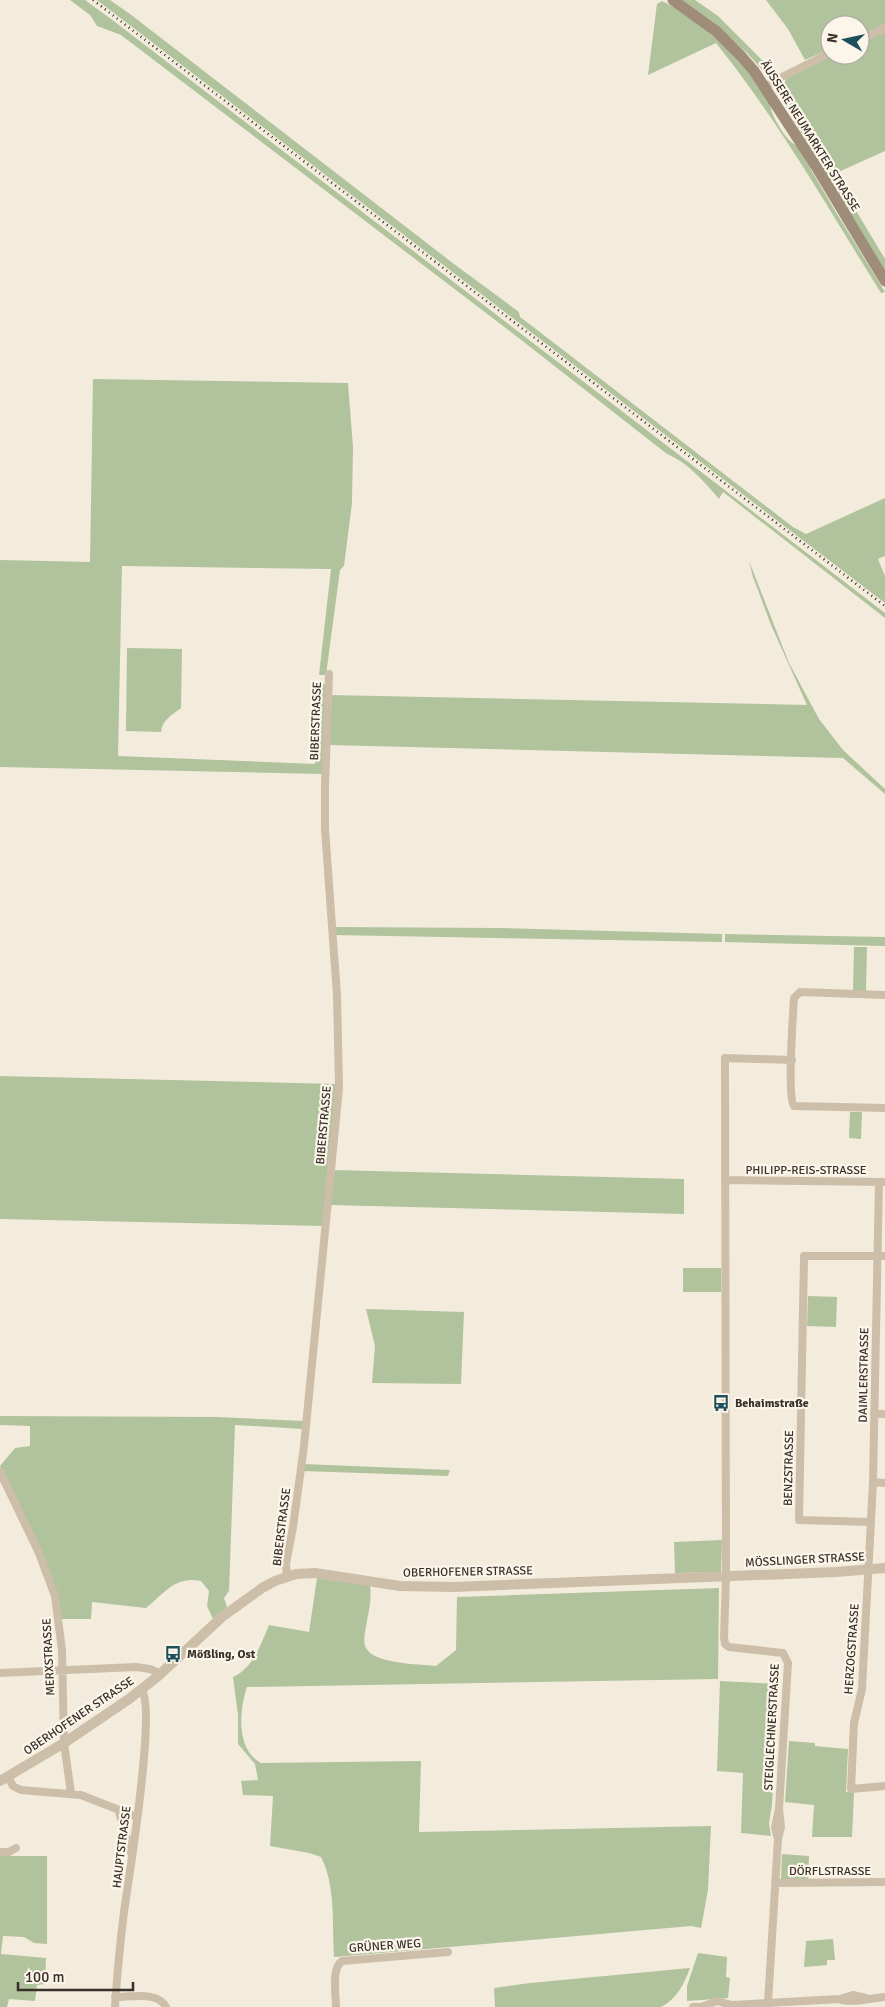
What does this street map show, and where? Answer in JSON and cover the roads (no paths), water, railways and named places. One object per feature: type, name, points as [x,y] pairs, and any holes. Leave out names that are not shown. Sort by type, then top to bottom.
[{"type":"main road","name":"ÄUSSERE NEUMARKTER STRASSE","points":[[673,0],[705,22],[726,40],[765,87],[885,281]]},
{"type":"street","points":[[870,35],[885,28]]},
{"type":"street","points":[[765,87],[820,58]]},
{"type":"street","name":"BIBERSTRASSE","points":[[287,1576],[286,1564],[304,1446],[340,1088],[337,995],[325,829],[329,674]]},
{"type":"street","points":[[885,995],[800,992],[794,998],[792,1060],[792,1099],[794,1106],[885,1108]]},
{"type":"street","points":[[726,1577],[725,1058],[792,1060]]},
{"type":"street","name":"PHILIPP-REIS-STRASSE","points":[[726,1180],[882,1182]]},
{"type":"street","name":"DAIMLERSTRASSE","points":[[868,1569],[873,1482],[876,1326],[881,1256],[882,1182]]},
{"type":"street","name":"BENZSTRASSE","points":[[871,1522],[799,1520],[804,1256],[881,1256]]},
{"type":"street","points":[[876,1326],[885,1326]]},
{"type":"street","points":[[874,1414],[885,1414]]},
{"type":"street","name":"MERXSTRASSE","points":[[0,1472],[49,1576],[58,1615],[64,1744],[71,1793]]},
{"type":"street","points":[[873,1482],[885,1483]]},
{"type":"street","name":"MÖSSLINGER STRASSE","points":[[726,1577],[885,1568]]},
{"type":"street","name":"HERZOGSTRASSE","points":[[868,1569],[862,1690],[854,1723],[851,1789],[885,1786]]},
{"type":"street","name":"OBERHOFENER STRASSE","points":[[137,1817],[119,1812],[82,1795],[21,1790],[4,1779],[64,1744],[142,1690],[236,1606],[262,1588],[287,1576],[315,1573],[400,1586],[428,1587],[726,1577]]},
{"type":"street","name":"STEIGLECHNERSTRASSE","points":[[726,1577],[725,1644],[729,1647],[783,1653],[788,1663],[779,1809],[775,1827],[778,1839],[768,2003]]},
{"type":"street","points":[[0,1673],[136,1667],[150,1669],[161,1674]]},
{"type":"street","name":"HAUPTSTRASSE","points":[[115,2007],[137,1817],[146,1711],[142,1690]]},
{"type":"street","points":[[119,1812],[132,1856]]},
{"type":"street","points":[[0,1852],[9,1852],[16,1848]]},
{"type":"street","name":"DÖRFLSTRASSE","points":[[775,1883],[885,1882]]},
{"type":"street","name":"GRÜNER WEG","points":[[336,2007],[336,1970],[338,1963],[342,1961],[448,1952]]},
{"type":"street","points":[[115,1997],[155,1997],[163,2002],[166,2007]]},
{"type":"street","points":[[693,2007],[705,2007],[717,2001],[729,2006],[840,1999],[853,2002],[866,1998],[885,1997]]},
{"type":"railway","points":[[93,0],[885,606]]},
{"type":"place","name":"Behaimstraße","points":[[721,1403]]},
{"type":"place","name":"Mößling, Ost","points":[[173,1654]]}]
